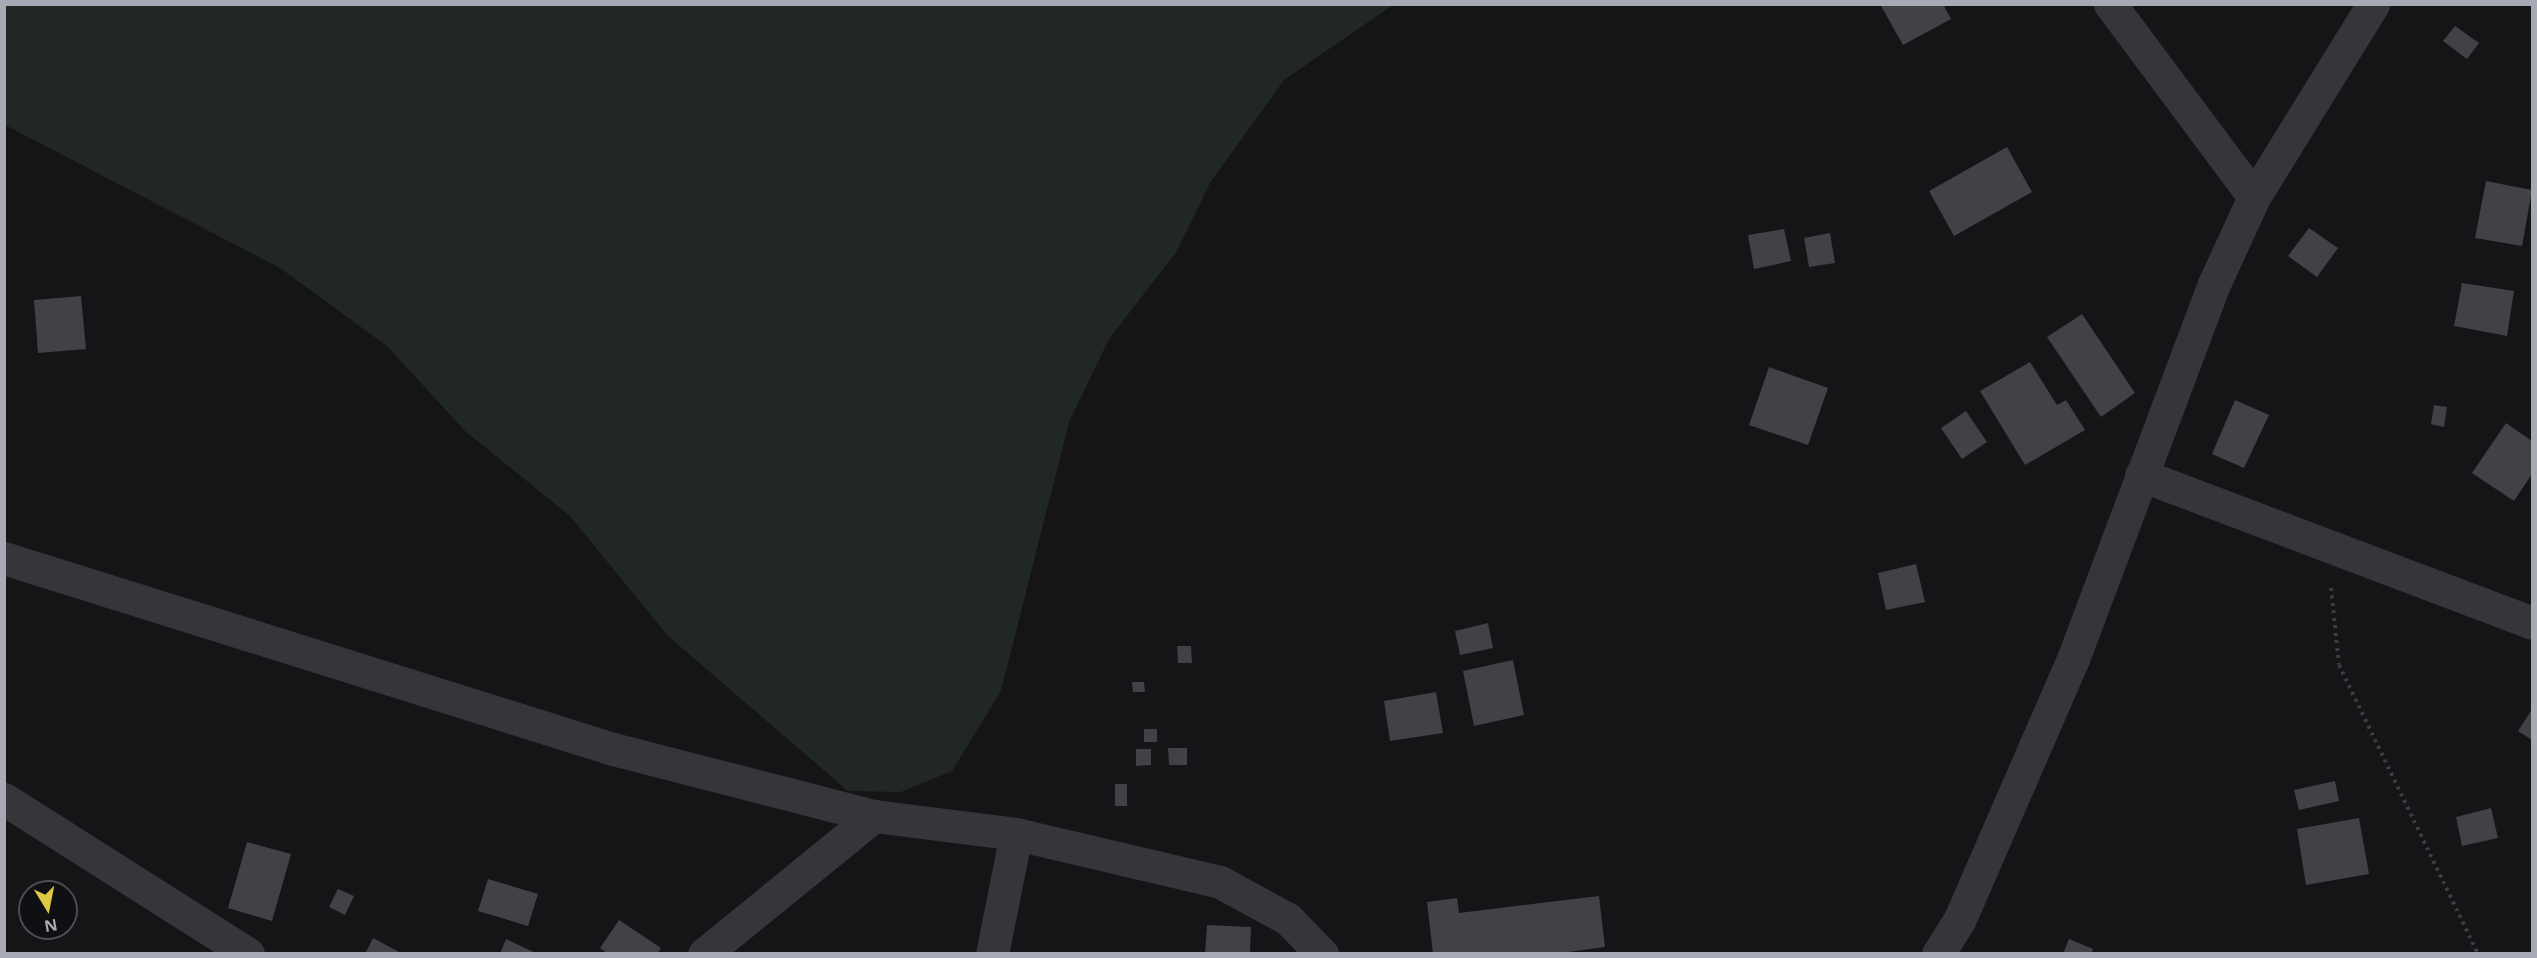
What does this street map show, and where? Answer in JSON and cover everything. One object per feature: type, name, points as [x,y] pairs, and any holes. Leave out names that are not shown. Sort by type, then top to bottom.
[{"type":"street","points":[[2110,4],[2254,197]]},
{"type":"street","points":[[1938,954],[1959,921],[2073,659],[2141,475],[2254,197],[2373,4]]},
{"type":"street","points":[[2141,475],[2532,623]]},
{"type":"street","points":[[4,558],[613,749],[874,816],[1016,834],[1220,882],[1288,919],[1322,954]]},
{"type":"street","points":[[4,799],[248,954]]},
{"type":"street","points":[[704,954],[874,816]]},
{"type":"street","points":[[992,954],[1016,834]]},
{"type":"path","points":[[2327,546],[2339,665],[2478,954]]},
{"type":"shaded area","points":[[5,4],[1393,5],[1284,80],[1210,183],[1177,251],[1109,339],[1069,422],[1001,691],[952,771],[901,792],[848,791],[668,636],[570,516],[465,431],[387,346],[280,268],[5,125]]},
{"type":"building","points":[[1880,4],[1943,4],[1951,19],[1903,45]]},
{"type":"building","points":[[2455,26],[2479,43],[2467,59],[2443,41]]},
{"type":"building","points":[[2007,147],[2032,192],[1954,236],[1929,191]]},
{"type":"building","points":[[2486,181],[2532,190],[2522,246],[2475,238]]},
{"type":"building","points":[[2309,228],[2338,248],[2317,277],[2288,256]]},
{"type":"building","points":[[1784,229],[1791,261],[1754,269],[1748,235]]},
{"type":"building","points":[[1830,233],[1835,263],[1809,267],[1804,238]]},
{"type":"building","points":[[2462,283],[2514,291],[2507,336],[2454,326]]},
{"type":"building","points":[[81,296],[86,349],[38,353],[34,300]]},
{"type":"building","points":[[2082,314],[2135,393],[2101,417],[2047,337]]},
{"type":"building","points":[[2030,362],[2057,405],[2066,400],[2085,430],[2025,465],[1980,391]]},
{"type":"building","points":[[1769,367],[1828,388],[1808,445],[1749,425]]},
{"type":"building","points":[[2235,400],[2269,415],[2244,468],[2212,454]]},
{"type":"building","points":[[2434,405],[2447,407],[2444,427],[2431,424]]},
{"type":"building","points":[[1966,411],[1987,442],[1962,459],[1941,428]]},
{"type":"building","points":[[2506,423],[2532,441],[2532,474],[2514,501],[2472,473]]},
{"type":"building","points":[[1916,564],[1925,602],[1886,610],[1878,573]]},
{"type":"building","points":[[1488,623],[1493,648],[1460,655],[1455,631]]},
{"type":"building","points":[[1177,646],[1191,646],[1192,663],[1178,663]]},
{"type":"building","points":[[1513,660],[1524,715],[1474,726],[1463,671]]},
{"type":"building","points":[[1132,682],[1144,682],[1145,692],[1133,692]]},
{"type":"building","points":[[1436,692],[1443,733],[1390,741],[1384,701]]},
{"type":"building","points":[[2532,709],[2532,740],[2518,731]]},
{"type":"building","points":[[1144,729],[1157,729],[1157,742],[1144,742]]},
{"type":"building","points":[[1168,748],[1187,748],[1187,765],[1169,765]]},
{"type":"building","points":[[1136,749],[1151,749],[1151,765],[1136,766]]},
{"type":"building","points":[[2335,781],[2339,801],[2299,810],[2294,790]]},
{"type":"building","points":[[1115,784],[1127,784],[1127,806],[1115,806]]},
{"type":"building","points":[[2491,808],[2498,838],[2462,846],[2456,817]]},
{"type":"building","points":[[2359,818],[2369,874],[2306,885],[2297,829]]},
{"type":"building","points":[[247,842],[291,854],[272,921],[228,908]]},
{"type":"building","points":[[488,879],[538,894],[528,926],[478,911]]},
{"type":"building","points":[[338,889],[354,896],[345,915],[329,907]]},
{"type":"building","points":[[1599,896],[1605,947],[1553,954],[1433,954],[1427,902],[1457,898],[1459,913]]},
{"type":"building","points":[[619,920],[661,948],[657,954],[608,954],[600,948]]},
{"type":"building","points":[[1207,925],[1251,927],[1250,954],[1205,954]]},
{"type":"building","points":[[373,938],[403,954],[365,954]]},
{"type":"building","points":[[506,939],[538,954],[500,954]]},
{"type":"building","points":[[2069,939],[2093,949],[2091,954],[2063,954]]}]
